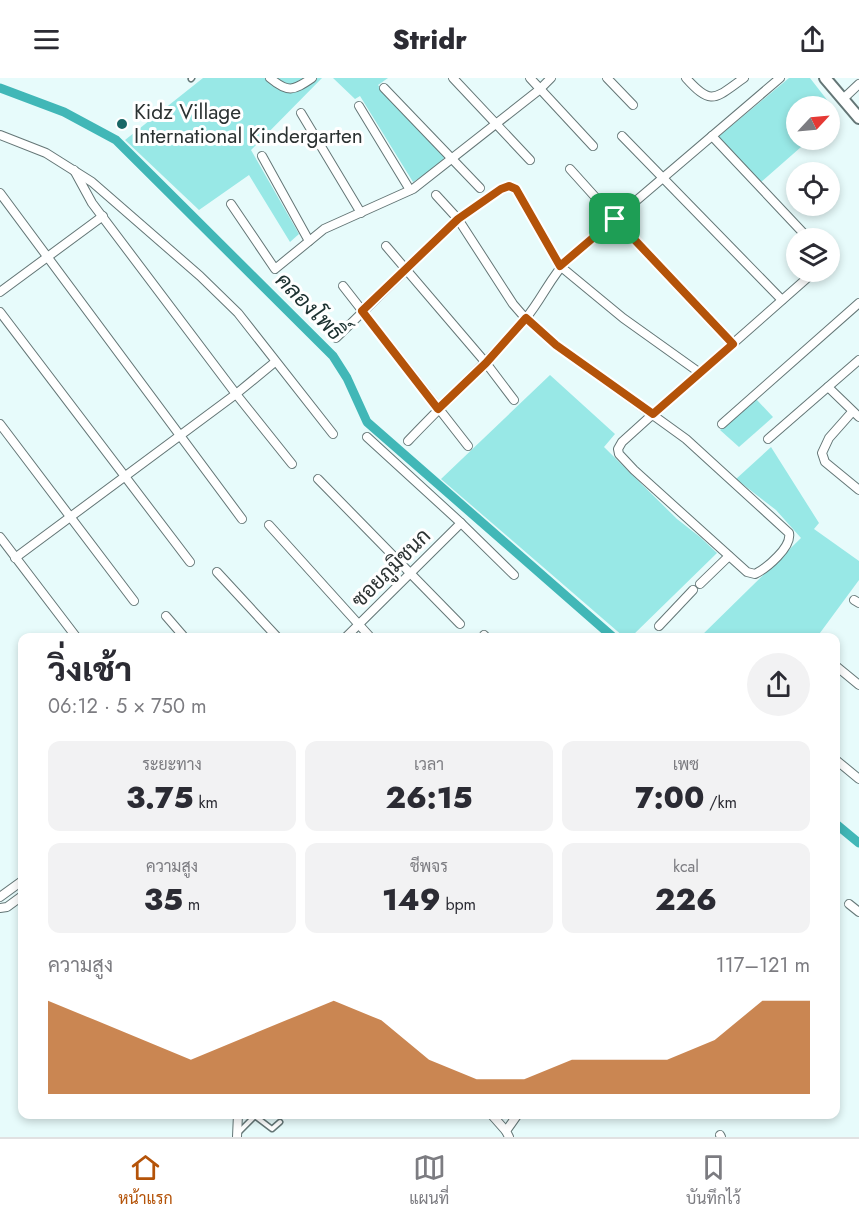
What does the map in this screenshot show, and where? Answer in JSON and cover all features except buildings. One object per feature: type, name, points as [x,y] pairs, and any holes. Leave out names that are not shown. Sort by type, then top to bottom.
[{"type":"street","points":[[270,78],[281,87],[293,89],[312,78]]},
{"type":"street","points":[[453,78],[530,160]]},
{"type":"street","points":[[530,78],[593,146]]},
{"type":"street","points":[[231,204],[275,269],[324,229],[410,190],[496,124],[551,78]]},
{"type":"street","points":[[607,78],[633,105]]},
{"type":"street","points":[[686,78],[701,94],[709,97],[719,96],[744,78]]},
{"type":"street","points":[[408,441],[486,363],[526,318],[560,266],[780,78]]},
{"type":"street","points":[[825,78],[859,117]]},
{"type":"street","points":[[843,99],[859,84]]},
{"type":"street","points":[[384,88],[480,188]]},
{"type":"street","points":[[359,106],[410,190]]},
{"type":"street","points":[[301,113],[361,213]]},
{"type":"street","points":[[0,135],[29,145],[74,169],[109,194],[208,282],[238,313],[333,434]]},
{"type":"street","points":[[622,136],[782,300]]},
{"type":"street","points":[[712,136],[799,228]]},
{"type":"street","points":[[262,156],[309,241]]},
{"type":"street","points":[[74,169],[92,203],[236,394],[292,464]]},
{"type":"street","points":[[570,169],[733,344]]},
{"type":"street","points":[[336,338],[458,219],[501,189],[509,186],[516,189],[560,266],[623,318],[700,373]]},
{"type":"street","points":[[0,192],[242,519]]},
{"type":"street","points":[[436,195],[458,219],[513,303],[526,318],[556,345],[653,414],[686,439],[789,533],[788,544],[768,565],[754,574],[747,572],[634,470],[619,454],[618,449],[622,442],[653,414],[803,282]]},
{"type":"street","points":[[0,292],[103,216]]},
{"type":"street","points":[[386,246],[486,363],[514,400]]},
{"type":"street","points":[[343,286],[468,446]]},
{"type":"street","points":[[722,424],[859,303]]},
{"type":"street","points":[[0,312],[190,561]]},
{"type":"street","points":[[768,439],[859,360]]},
{"type":"street","points":[[15,558],[236,394],[275,362]]},
{"type":"street","points":[[828,387],[856,415],[829,438],[822,453],[825,462],[859,490]]},
{"type":"street","points":[[0,424],[134,601]]},
{"type":"street","points":[[367,437],[514,575]]},
{"type":"street","points":[[318,479],[460,624]]},
{"type":"street","name":"ซอยภูมิชนก","points":[[350,633],[461,523]]},
{"type":"street","points":[[269,525],[366,633]]},
{"type":"street","points":[[0,537],[73,633]]},
{"type":"street","points":[[700,584],[729,556]]},
{"type":"street","points":[[218,572],[273,633]]},
{"type":"street","points":[[659,626],[693,590]]},
{"type":"street","points":[[166,616],[181,633]]},
{"type":"street","points":[[840,669],[859,685]]},
{"type":"street","points":[[840,763],[859,779]]},
{"type":"street","points":[[0,897],[18,884]]},
{"type":"street","points":[[0,908],[7,907],[18,899]]},
{"type":"street","points":[[849,904],[859,912]]},
{"type":"street","points":[[237,1136],[238,1119]]},
{"type":"street","points":[[495,1119],[507,1134],[515,1119]]},
{"type":"lane","points":[[237,1136],[252,1119]]},
{"type":"lane","points":[[261,1119],[272,1129],[280,1122]]},
{"type":"shaded area","points":[[203,78],[322,78],[251,150],[299,234],[290,242],[249,175],[199,210],[125,140]]},
{"type":"shaded area","points":[[333,78],[388,78],[378,85],[444,157],[442,163],[413,182],[360,96],[355,99]]},
{"type":"shaded area","points":[[789,78],[810,78],[824,96],[786,96],[786,150],[798,150],[761,182],[718,137]]},
{"type":"shaded area","points":[[550,375],[615,434],[604,447],[677,519],[717,553],[635,633],[619,633],[441,479]]},
{"type":"shaded area","points":[[756,399],[773,417],[739,447],[720,430]]},
{"type":"shaded area","points":[[771,447],[819,523],[814,529],[859,561],[859,580],[820,633],[704,633],[801,538],[776,510],[736,479]]},
{"type":"waterway","name":"คลองโพธิ์","points":[[0,88],[64,112],[116,140],[333,356],[347,378],[367,422],[608,633]]},
{"type":"waterway","name":"คลองโพธิ์","points":[[840,827],[859,843]]},
{"type":"place","name":"Kidz Village International Kindergarten","points":[[122,124]]},
{"type":"route","points":[[509,186],[516,189],[560,266],[615,219],[733,344],[653,414],[556,345],[526,318],[486,363],[438,409],[362,311],[458,219],[501,189],[509,186]]}]
